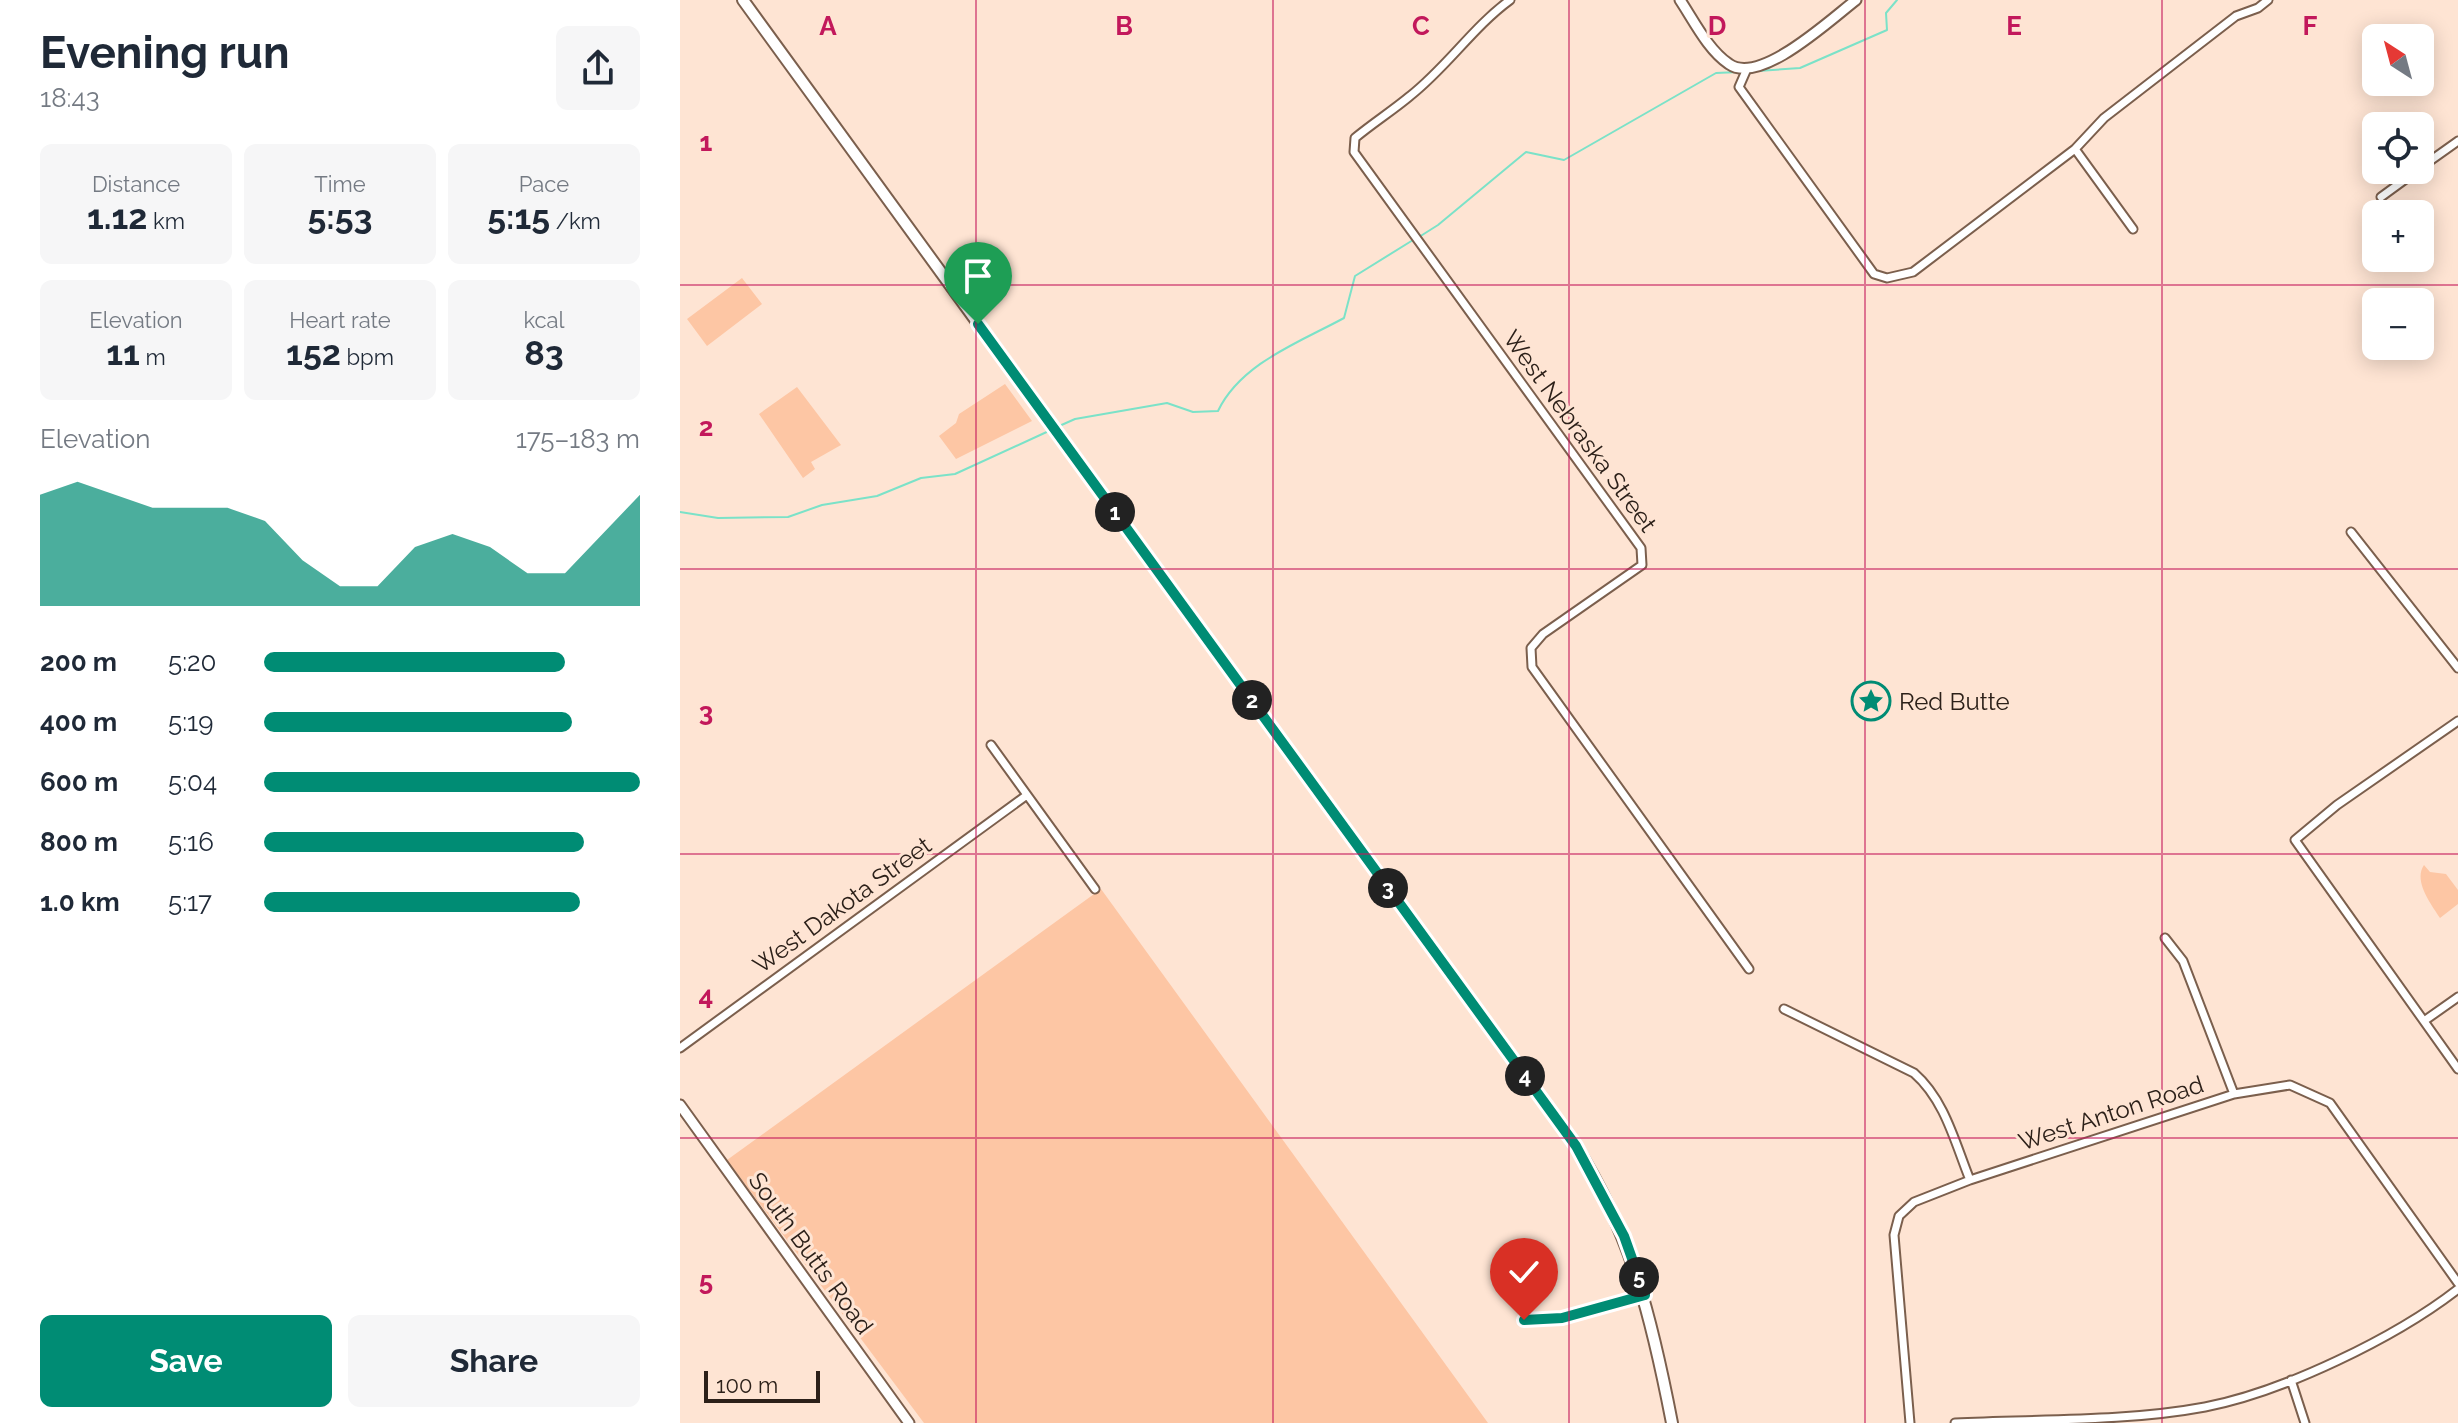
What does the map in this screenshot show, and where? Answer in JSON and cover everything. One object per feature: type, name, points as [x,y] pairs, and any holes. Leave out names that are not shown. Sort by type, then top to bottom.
[{"type":"main road","points":[[743,0],[1576,1146],[1624,1236],[1645,1295],[1672,1423]]},
{"type":"street","name":"West Nebraska Street","points":[[1510,0],[1485,19],[1474,37],[1410,97],[1355,138],[1354,152],[1641,548],[1642,565],[1543,634],[1531,648],[1532,667],[1749,969]]},
{"type":"street","points":[[1680,0],[1719,56],[1732,67],[1746,71],[1771,63],[1856,0]]},
{"type":"street","points":[[1746,71],[1739,87],[1874,274],[1887,278],[1913,272],[2075,149],[2104,118],[2236,16],[2258,8],[2268,0]]},
{"type":"street","points":[[2434,158],[2458,141]]},
{"type":"street","points":[[2075,149],[2133,229]]},
{"type":"street","points":[[2381,197],[2399,184]]},
{"type":"street","points":[[2351,532],[2458,668]]},
{"type":"street","points":[[2458,721],[2337,805],[2295,840],[2458,1069]]},
{"type":"street","points":[[991,745],[1095,889]]},
{"type":"street","name":"West Dakota Street","points":[[680,1048],[1027,795]]},
{"type":"street","points":[[2165,938],[2183,961],[2234,1094]]},
{"type":"street","points":[[2424,1021],[2458,997]]},
{"type":"street","points":[[1784,1009],[1914,1073],[1927,1085],[1941,1108],[1970,1180]]},
{"type":"street","name":"West Anton Road","points":[[1910,1423],[1894,1235],[1899,1216],[1914,1202],[1970,1180],[2234,1094],[2290,1085],[2330,1103],[2458,1286]]},
{"type":"street","name":"South Butts Road","points":[[680,1105],[909,1423]]},
{"type":"street","points":[[1955,1423],[2108,1419],[2205,1407],[2291,1380],[2425,1314],[2458,1286]]},
{"type":"street","points":[[1524,1320],[1562,1318],[1645,1295]]},
{"type":"street","points":[[2291,1380],[2305,1423]]},
{"type":"shaded area","points":[[742,278],[762,304],[707,346],[687,319]]},
{"type":"shaded area","points":[[1005,384],[1032,421],[956,459],[939,436],[956,423],[959,414]]},
{"type":"shaded area","points":[[797,387],[841,445],[811,462],[815,469],[803,478],[759,414]]},
{"type":"shaded area","points":[[2424,865],[2430,872],[2446,874],[2458,890],[2458,904],[2440,918],[2422,885]]},
{"type":"shaded area","points":[[1101,889],[1488,1423],[924,1423],[727,1160]]},
{"type":"waterway","points":[[1758,71],[1800,68],[1887,30],[1886,13],[1897,0]]},
{"type":"waterway","points":[[1419,237],[1438,225],[1526,152],[1564,160],[1716,73],[1739,72]]},
{"type":"waterway","points":[[1057,427],[1075,419],[1167,403],[1193,412],[1218,411],[1228,394],[1256,367],[1344,318],[1355,276],[1413,240]]},
{"type":"waterway","points":[[680,512],[718,518],[788,517],[822,505],[877,496],[921,478],[955,474],[1051,430]]},
{"type":"place","name":"Red Butte","points":[[1871,701]]},
{"type":"route","points":[[978,324],[1576,1146],[1603,1191],[1624,1236],[1645,1295],[1562,1318],[1524,1320]]}]
